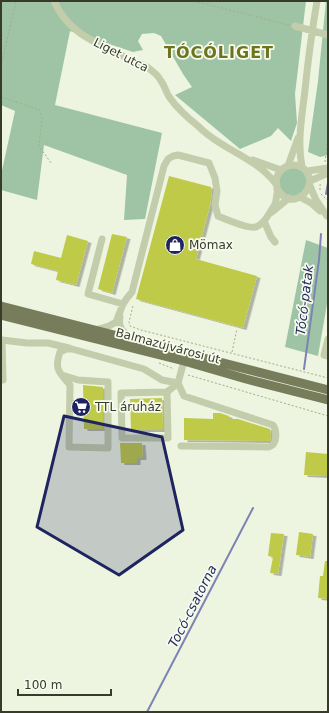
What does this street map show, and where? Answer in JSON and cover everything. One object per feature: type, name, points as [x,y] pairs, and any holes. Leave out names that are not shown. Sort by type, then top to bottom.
[{"type":"main road","name":"Balmazújvárosi út","points":[[1,306],[328,390]]},
{"type":"main road","name":"Balmazújvárosi út","points":[[1,315],[184,361],[328,400]]},
{"type":"street","name":"Liget utca","points":[[54,1],[62,16],[78,32],[150,70],[161,80],[169,97],[182,112],[218,142],[267,173],[277,186]]},
{"type":"street","points":[[316,1],[300,134],[300,158],[304,169],[309,176],[316,200],[327,217]]},
{"type":"street","points":[[295,26],[328,35]]},
{"type":"street","points":[[288,166],[300,134]]},
{"type":"street","points":[[95,330],[109,326],[116,322],[122,307],[132,292],[164,166],[168,159],[178,155],[209,163],[215,178],[217,191],[215,205],[218,216],[226,220],[252,228],[259,225],[289,198]]},
{"type":"street","name":"Liget utca","points":[[242,156],[281,170]]},
{"type":"street","points":[[265,219],[275,203],[277,174],[281,170],[288,166],[297,165],[304,169],[326,167]]},
{"type":"street","points":[[277,186],[284,196],[295,199],[305,194],[310,183],[328,173]]},
{"type":"street","points":[[300,197],[311,203],[327,217]]},
{"type":"street","points":[[265,219],[274,242]]},
{"type":"street","points":[[102,239],[88,294],[122,307]]},
{"type":"street","points":[[122,307],[119,323],[120,327],[132,340]]},
{"type":"street","points":[[328,339],[324,355],[328,356]]},
{"type":"street","points":[[3,380],[2,340],[27,343],[48,343],[144,369],[162,380],[178,384],[184,396],[261,421],[274,426],[275,429],[275,442],[268,447],[181,446]]},
{"type":"street","points":[[62,375],[78,380],[108,382],[108,448],[69,447],[70,385],[57,370],[57,360],[60,352],[66,349],[72,349]]},
{"type":"street","points":[[167,392],[168,438],[122,438],[121,393],[167,392],[178,384],[184,361]]},
{"type":"path","points":[[1,66],[16,1]]},
{"type":"path","points":[[194,1],[295,26]]},
{"type":"path","points":[[1,98],[40,110],[42,118],[39,146],[51,163]]},
{"type":"path","points":[[326,167],[328,138]]},
{"type":"path","points":[[322,182],[319,191],[328,201]]},
{"type":"path","points":[[132,306],[129,322],[130,326],[328,378]]},
{"type":"path","points":[[231,352],[237,329]]},
{"type":"path","points":[[153,361],[181,372],[328,416]]},
{"type":"highlighted area","points":[[64,416],[162,437],[183,530],[119,575],[37,527]]},
{"type":"green space","points":[[1,1],[306,1],[295,94],[297,123],[291,141],[278,128],[271,136],[240,149],[175,95],[192,87],[161,36],[154,33],[142,34],[138,41],[143,50],[133,52],[70,31],[55,105],[162,133],[145,219],[124,220],[127,175],[44,145],[37,200],[1,190],[1,175],[15,111],[1,105]]},
{"type":"green space","points":[[326,1],[328,1],[328,155],[320,157],[308,152],[318,81]]},
{"type":"green space","points":[[293,168],[303,172],[307,182],[303,192],[293,196],[283,192],[279,182],[283,172]]},
{"type":"green space","points":[[306,240],[328,248],[328,298],[318,356],[285,347]]},
{"type":"building","name":"Mömax","points":[[169,176],[211,187],[212,191],[210,205],[196,259],[257,276],[243,328],[136,299]]},
{"type":"building","points":[[112,234],[127,237],[112,293],[98,289]]},
{"type":"building","points":[[67,235],[88,241],[76,285],[56,280],[58,271],[31,264],[34,251],[61,258]]},
{"type":"building","points":[[83,385],[103,387],[103,429],[84,429]]},
{"type":"building","points":[[162,398],[163,430],[131,430],[130,399]]},
{"type":"building","points":[[213,413],[220,413],[229,416],[229,419],[238,419],[270,429],[271,438],[269,441],[184,440],[184,418],[213,419]]},
{"type":"building","points":[[120,443],[142,443],[143,458],[137,458],[137,463],[121,463]]},
{"type":"building","points":[[306,452],[328,454],[327,476],[304,475]]},
{"type":"building","points":[[299,532],[313,534],[310,557],[296,555]]},
{"type":"building","points":[[271,533],[284,534],[278,574],[270,573],[273,557],[268,556]]},
{"type":"building","points":[[325,561],[328,561],[328,599],[318,598],[320,576],[323,576]]},
{"type":"waterway","name":"Tócó-patak","points":[[326,194],[328,183]]},
{"type":"waterway","name":"Tócó-patak","points":[[304,369],[319,260],[321,234]]},
{"type":"waterway","name":"Tocó-csatorna","points":[[147,712],[253,508]]},
{"type":"place","name":"Mömax","points":[[175,245]]},
{"type":"place","name":"TTL áruház","points":[[81,407]]},
{"type":"district","name":"TÓCÓLIGET","points":[[219,52]]}]
